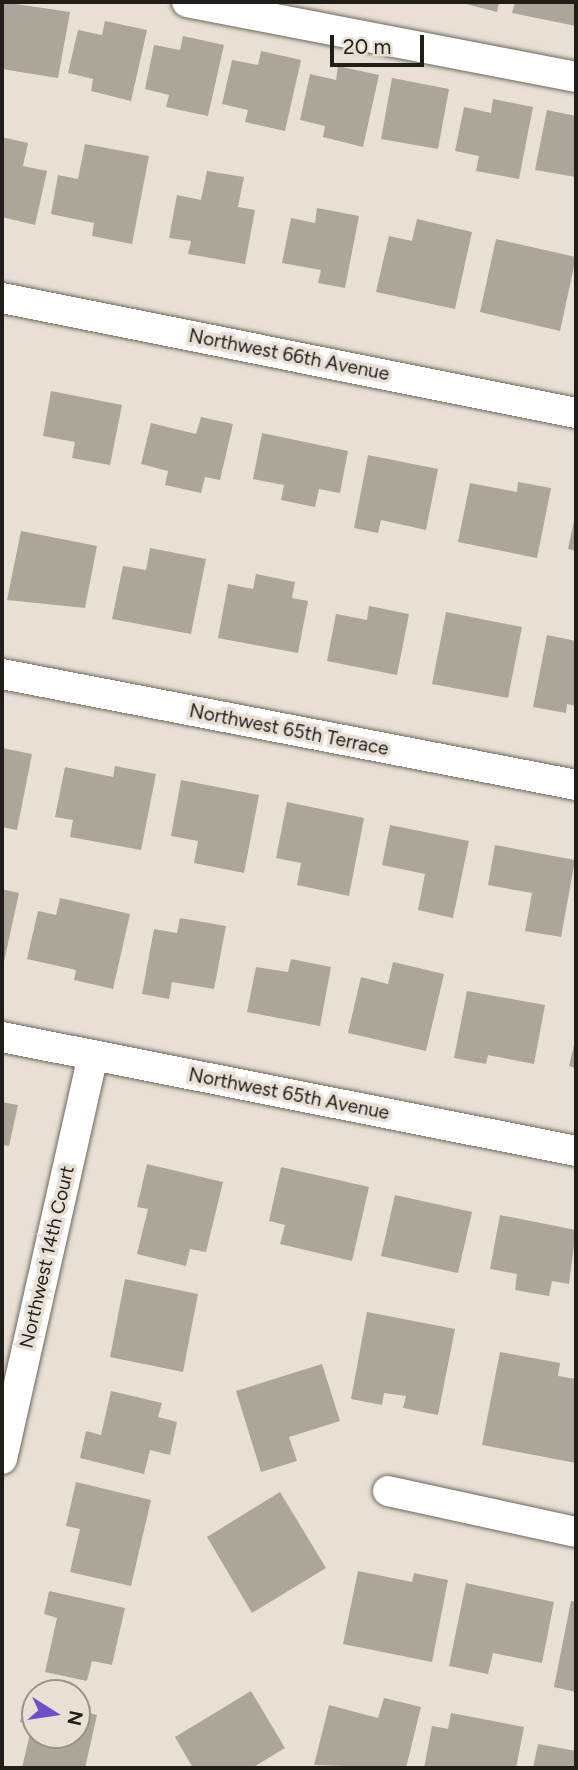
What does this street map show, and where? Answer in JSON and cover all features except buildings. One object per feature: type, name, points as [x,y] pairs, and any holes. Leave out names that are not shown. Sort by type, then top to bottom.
[{"type":"street","points":[[187,2],[576,77]]},
{"type":"street","name":"Northwest 66th Avenue","points":[[2,298],[576,413]]},
{"type":"street","name":"Northwest 65th Terrace","points":[[2,674],[576,785]]},
{"type":"street","name":"Northwest 65th Avenue","points":[[2,1037],[576,1151]]},
{"type":"street","name":"Northwest 14th Court","points":[[2,1459],[93,1056]]},
{"type":"street","points":[[388,1491],[576,1532]]}]
